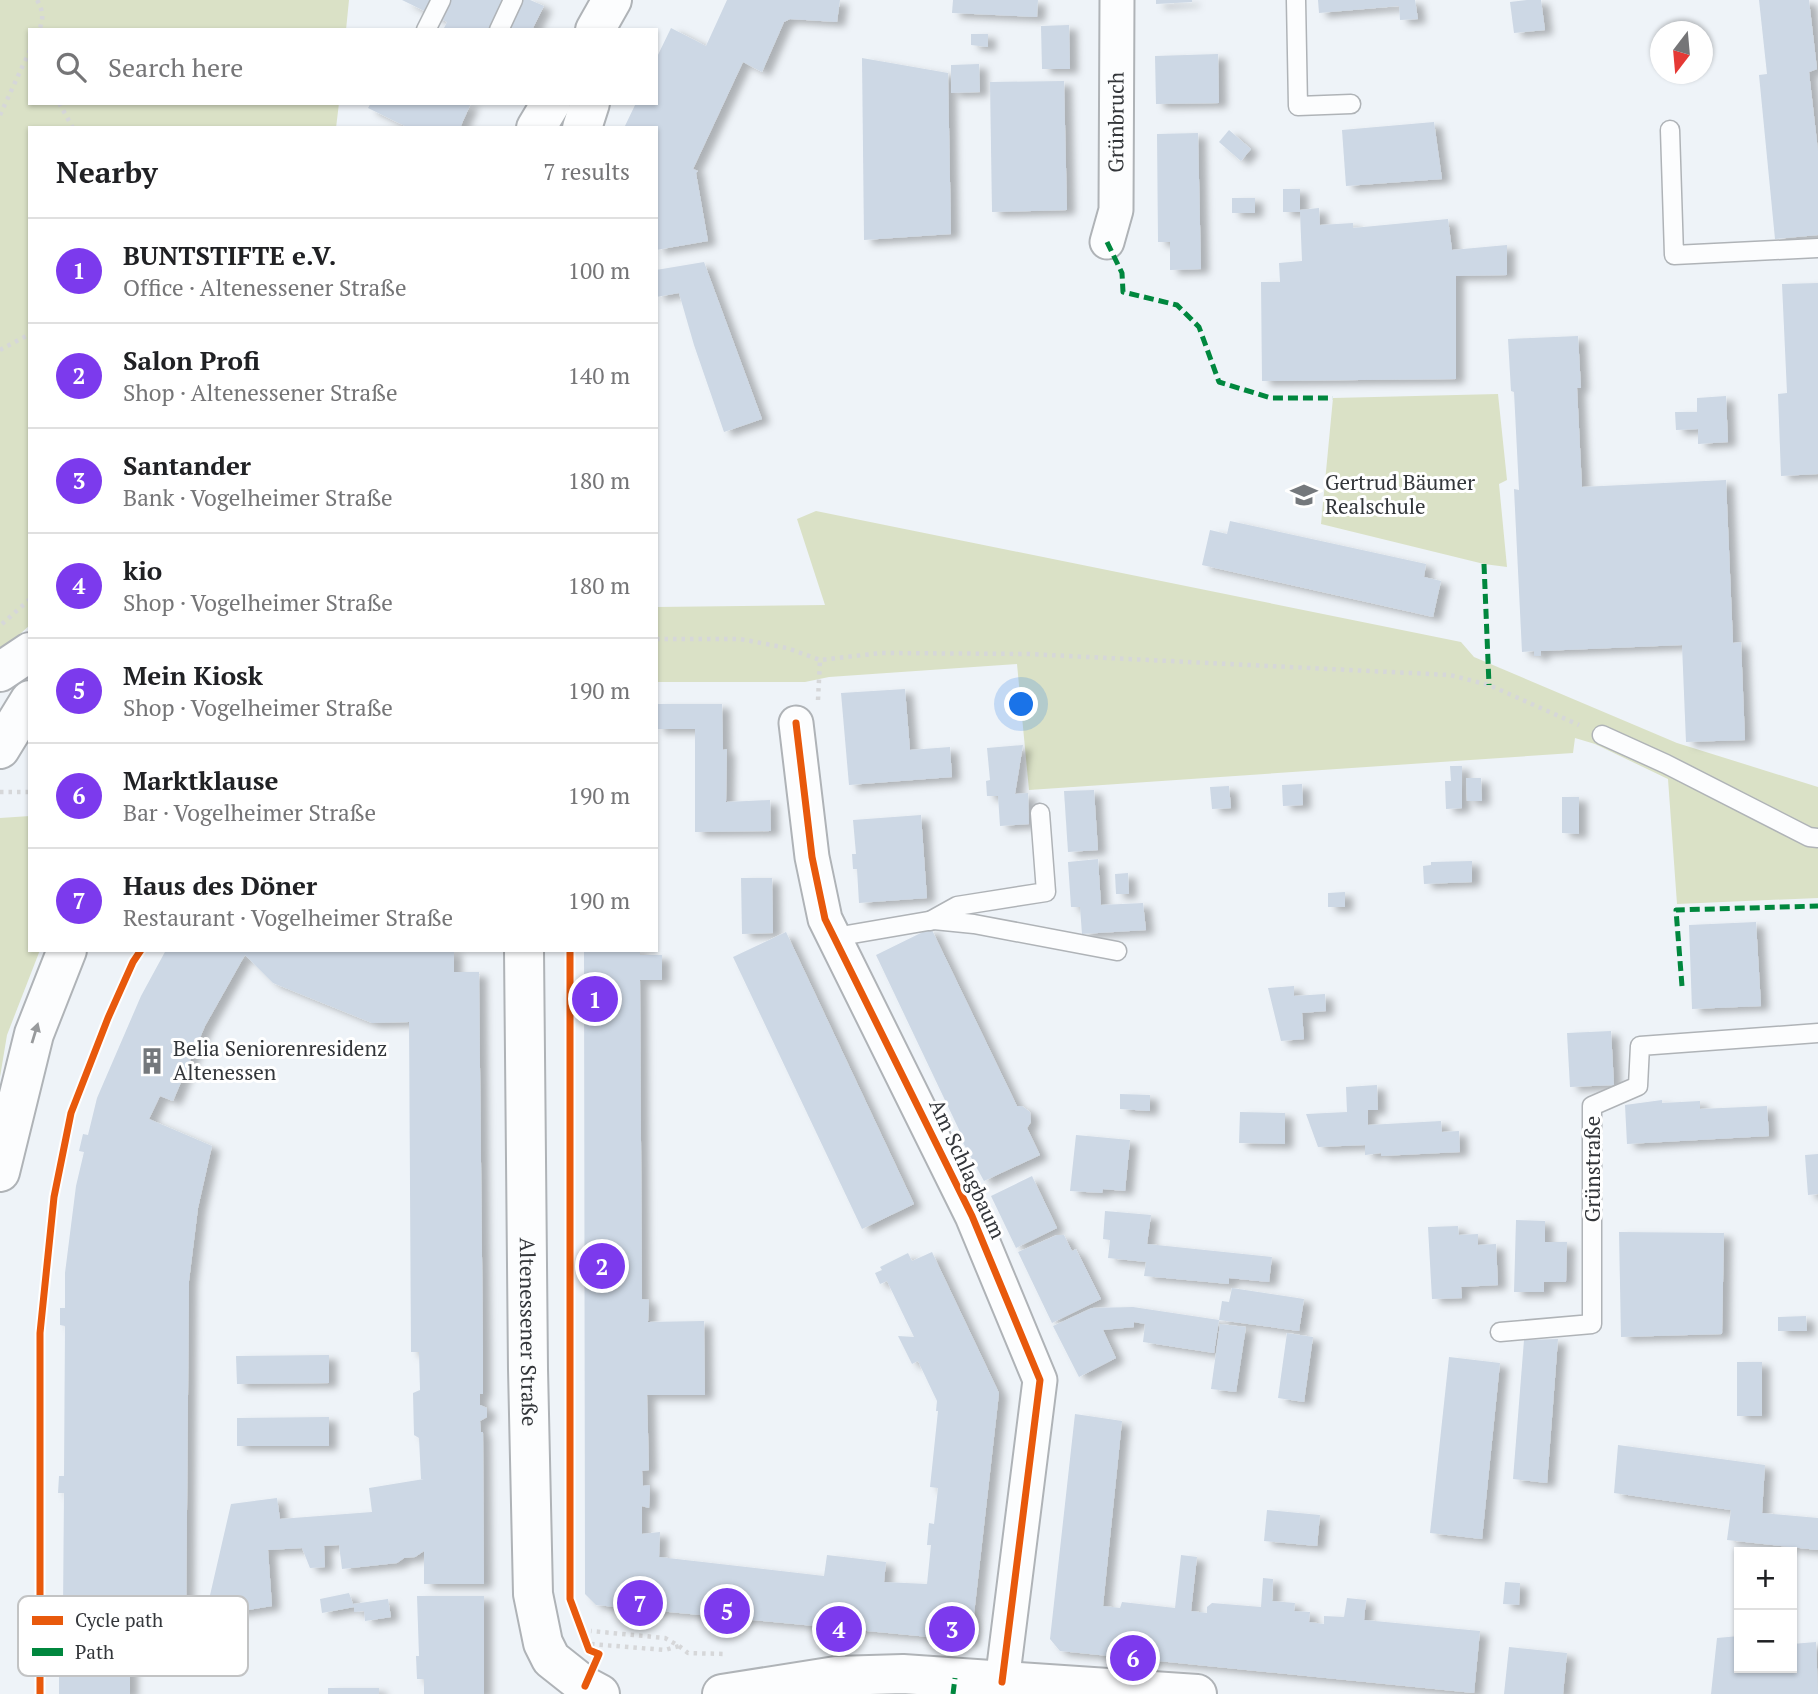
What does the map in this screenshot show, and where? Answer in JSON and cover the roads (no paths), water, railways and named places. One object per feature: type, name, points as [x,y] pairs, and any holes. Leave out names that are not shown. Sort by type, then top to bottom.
[{"type":"main road","points":[[595,28],[612,0]]},
{"type":"main road","points":[[618,28],[628,0]]},
{"type":"main road","points":[[537,126],[550,105]]},
{"type":"main road","points":[[583,126],[589,105]]},
{"type":"main road","points":[[0,672],[28,653]]},
{"type":"main road","points":[[28,703],[0,749],[28,750]]},
{"type":"main road","points":[[0,1172],[34,1034],[66,952]]},
{"type":"main road","name":"Altenessener Straße","points":[[524,952],[527,1370],[533,1594],[543,1643],[551,1659],[589,1691]]},
{"type":"main road","points":[[722,1694],[864,1674],[954,1686],[1002,1682],[1197,1694]]},
{"type":"street","name":"Grünbruch","points":[[1107,242],[1116,210],[1117,0]]},
{"type":"street","name":"Am Schlagbaum","points":[[796,723],[812,857],[825,919],[972,1216],[1040,1380],[1002,1682]]},
{"type":"lane","points":[[427,28],[441,0]]},
{"type":"lane","points":[[500,28],[513,0]]},
{"type":"lane","points":[[1296,0],[1298,106],[1351,104]]},
{"type":"lane","points":[[1670,130],[1674,255],[1818,248]]},
{"type":"lane","points":[[1602,735],[1818,838]]},
{"type":"lane","points":[[930,921],[957,906],[1046,892],[1040,813]]},
{"type":"lane","points":[[835,937],[930,921],[974,924],[1117,951]]},
{"type":"lane","name":"Grünstraße","points":[[1500,1332],[1592,1324],[1592,1106],[1638,1086],[1640,1046],[1818,1033]]},
{"type":"place","name":"Gertrud Bäumer Realschule","points":[[1304,495]]},
{"type":"place","name":"BUNTSTIFTE e.V.","points":[[595,999]]},
{"type":"place","name":"Belia Seniorenresidenz Altenessen","points":[[152,1061]]},
{"type":"place","name":"Salon Profi","points":[[602,1266]]},
{"type":"place","name":"Haus des Döner","points":[[640,1603]]},
{"type":"place","name":"Mein Kiosk","points":[[727,1611]]},
{"type":"place","name":"kio","points":[[839,1629]]},
{"type":"place","name":"Santander","points":[[952,1629]]},
{"type":"place","name":"Marktklause","points":[[1133,1658]]}]
